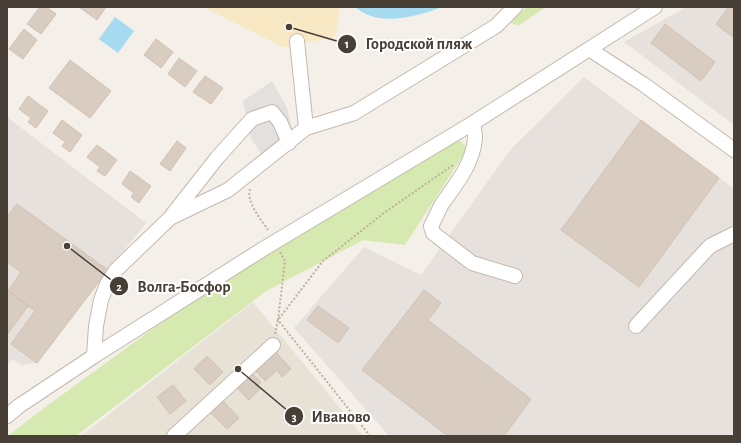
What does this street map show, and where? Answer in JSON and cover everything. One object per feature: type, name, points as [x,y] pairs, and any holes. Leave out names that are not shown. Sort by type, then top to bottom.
[{"type":"street","points":[[170,218],[228,190],[306,128],[354,113],[496,26],[515,7]]},
{"type":"street","points":[[7,416],[19,406],[94,356],[263,249],[473,123],[655,7]]},
{"type":"street","points":[[297,41],[306,128]]},
{"type":"street","points":[[588,49],[643,84],[734,150]]},
{"type":"street","points":[[94,356],[96,326],[101,300],[107,284],[116,270],[170,218],[217,158],[252,119],[272,112],[280,122],[289,143]]},
{"type":"street","points":[[473,123],[475,137],[473,150],[468,165],[442,205],[431,226],[433,234],[472,263],[515,276]]},
{"type":"street","points":[[636,326],[710,246],[734,234]]},
{"type":"street","points":[[174,436],[273,345]]},
{"type":"path","points":[[273,345],[278,320],[323,261],[384,214],[454,164]]},
{"type":"path","points":[[278,320],[370,436]]},
{"type":"shaded area","points":[[686,7],[734,7],[734,125],[624,42]]},
{"type":"shaded area","points":[[584,77],[734,189],[734,436],[389,436],[294,328],[364,247],[421,275],[511,149]]},
{"type":"shaded area","points":[[272,81],[287,108],[294,136],[266,162],[251,138],[243,101]]},
{"type":"shaded area","points":[[7,117],[146,223],[37,363],[22,365],[12,359],[7,366]]},
{"type":"shaded area","points":[[253,302],[363,436],[81,436]]},
{"type":"green space","points":[[527,7],[546,7],[518,26],[509,22]]},
{"type":"green space","points":[[457,138],[468,148],[405,245],[363,240],[266,291],[76,436],[8,436],[155,327],[293,237]]},
{"type":"sand","points":[[205,7],[340,7],[335,37],[283,47]]},
{"type":"water","points":[[355,7],[442,7],[407,17],[388,19],[371,16]]},
{"type":"water","points":[[115,17],[134,31],[118,53],[99,39]]},
{"type":"building","points":[[40,7],[46,7],[56,14],[41,34],[27,24]]},
{"type":"building","points":[[79,7],[106,7],[97,20]]},
{"type":"building","points":[[729,7],[734,7],[734,38],[716,24]]},
{"type":"building","points":[[665,24],[715,62],[701,81],[651,43]]},
{"type":"building","points":[[24,29],[37,40],[23,59],[9,49]]},
{"type":"building","points":[[156,39],[173,52],[161,68],[144,55]]},
{"type":"building","points":[[179,58],[197,71],[185,87],[168,74]]},
{"type":"building","points":[[70,60],[111,91],[90,118],[49,88]]},
{"type":"building","points":[[205,76],[223,88],[211,104],[193,92]]},
{"type":"building","points":[[28,96],[48,111],[36,128],[28,122],[31,118],[19,109]]},
{"type":"building","points":[[62,120],[82,135],[70,152],[62,146],[65,142],[53,133]]},
{"type":"building","points":[[641,120],[719,178],[639,287],[561,230]]},
{"type":"building","points":[[177,141],[186,148],[170,171],[160,164]]},
{"type":"building","points":[[97,145],[117,160],[105,176],[97,171],[100,167],[87,157]]},
{"type":"building","points":[[130,171],[151,186],[139,203],[131,197],[134,193],[122,184]]},
{"type":"building","points":[[17,204],[108,270],[37,363],[11,344],[35,311],[8,291],[21,272],[7,262],[7,217]]},
{"type":"building","points":[[7,290],[28,306],[7,335]]},
{"type":"building","points":[[424,290],[441,303],[428,320],[531,399],[504,436],[448,436],[362,370]]},
{"type":"building","points":[[318,306],[349,328],[338,343],[307,320]]},
{"type":"building","points":[[275,351],[291,369],[282,377],[277,370],[265,381],[254,369]]},
{"type":"building","points":[[207,356],[223,372],[210,385],[194,369]]},
{"type":"building","points":[[250,371],[261,382],[257,386],[260,389],[249,400],[235,386]]},
{"type":"building","points":[[173,385],[186,401],[170,414],[157,397]]},
{"type":"building","points":[[221,399],[239,418],[227,429],[209,411]]},
{"type":"place","name":"Городской пляж","points":[[289,27]]},
{"type":"place","name":"Волга-Босфор","points":[[67,246]]},
{"type":"place","name":"Иваново","points":[[238,369]]}]
